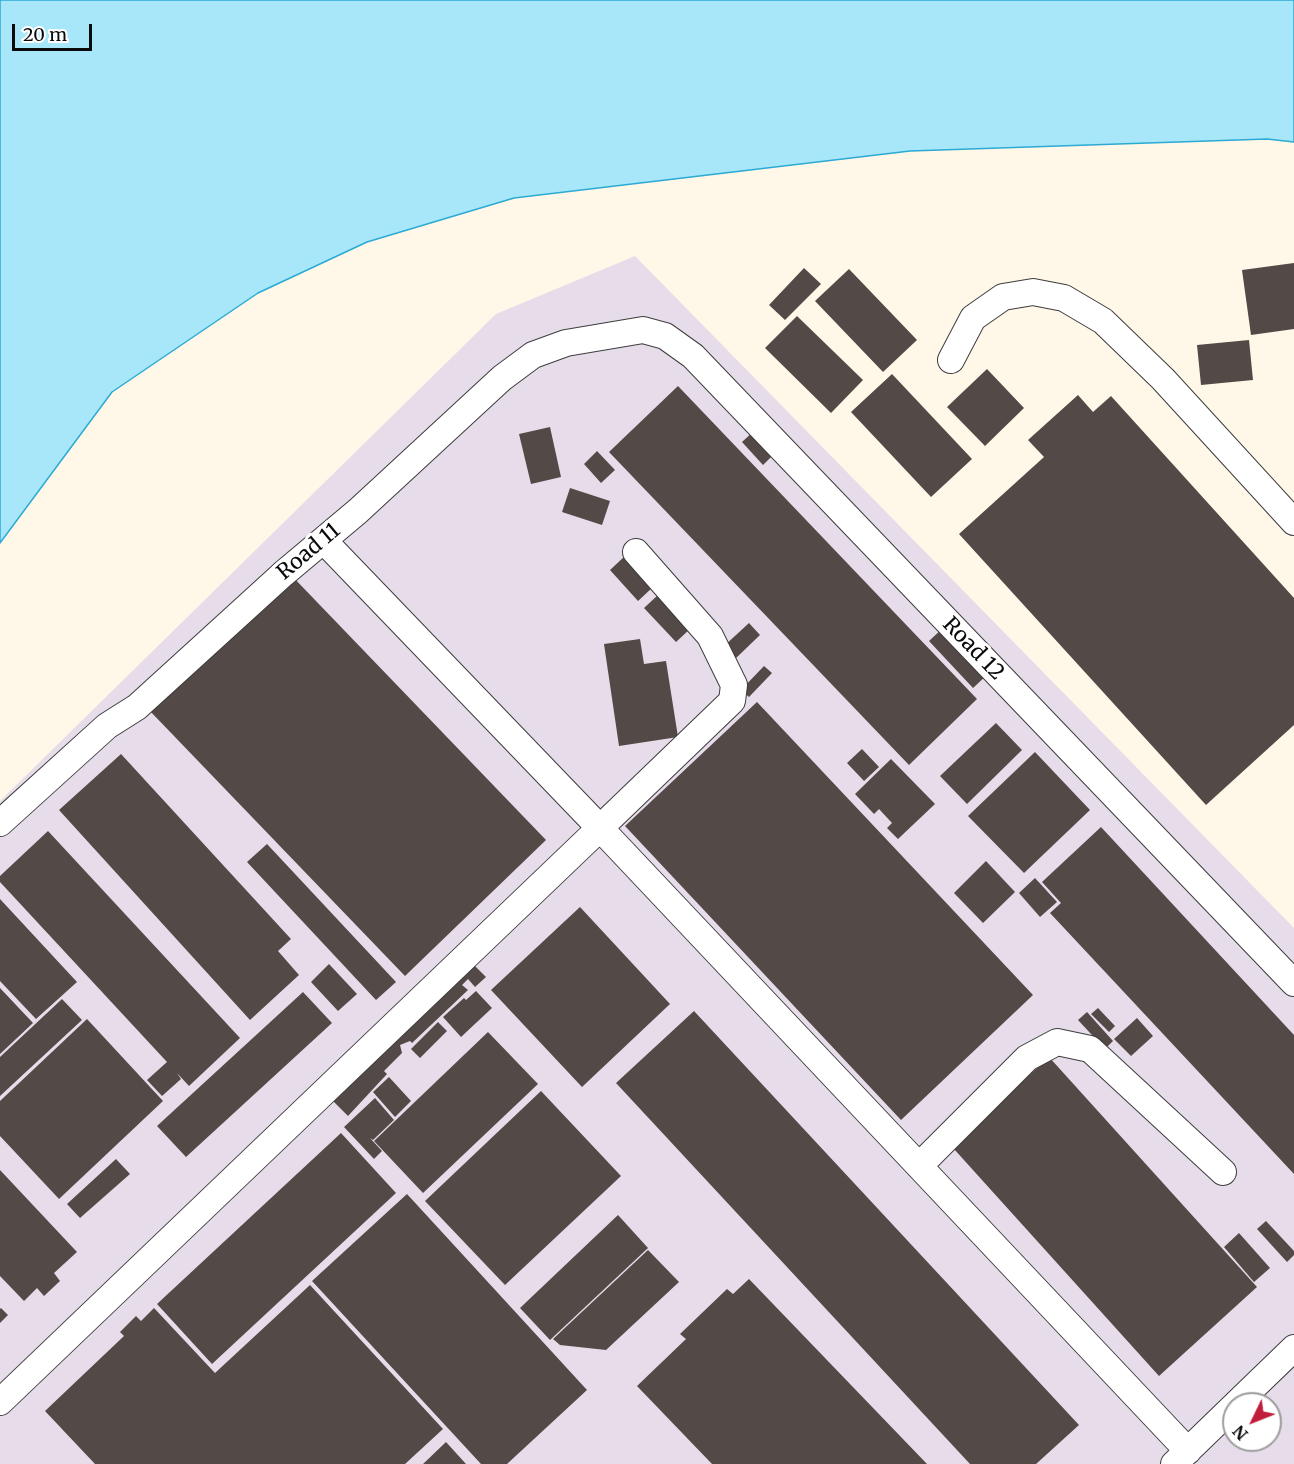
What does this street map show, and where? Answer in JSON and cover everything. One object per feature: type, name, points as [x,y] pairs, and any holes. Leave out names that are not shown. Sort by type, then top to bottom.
[{"type":"street","points":[[951,360],[973,318],[1003,297],[1033,292],[1064,298],[1103,321],[1162,379],[1294,522]]},
{"type":"street","name":"Road 11","points":[[0,823],[107,726],[137,707],[283,574],[324,541],[502,378],[533,355],[566,343],[643,330]]},
{"type":"street","name":"Road 12","points":[[643,330],[665,336],[693,356],[1294,983]]},
{"type":"street","points":[[324,541],[600,828],[919,1166],[1181,1457],[1222,1418]]},
{"type":"street","points":[[0,1402],[732,701],[734,685],[710,636],[636,552]]},
{"type":"street","points":[[919,1166],[1027,1058],[1057,1042],[1090,1048],[1223,1173]]},
{"type":"street","points":[[1248,1392],[1294,1348]]},
{"type":"shaded area","points":[[635,256],[1294,928],[1294,1464],[0,1464],[0,801],[496,314]]},
{"type":"water","points":[[0,0],[1294,0],[1294,142],[1267,139],[910,151],[514,198],[367,242],[258,293],[112,392],[0,543]]},
{"type":"building","points":[[1294,263],[1294,329],[1251,335],[1242,270]]},
{"type":"building","points":[[804,268],[821,284],[785,320],[769,305]]},
{"type":"building","points":[[849,269],[917,340],[883,372],[815,301]]},
{"type":"building","points":[[797,316],[863,380],[831,413],[765,348]]},
{"type":"building","points":[[1249,340],[1253,380],[1201,385],[1197,345]]},
{"type":"building","points":[[987,369],[1024,408],[985,446],[947,407]]},
{"type":"building","points":[[892,374],[972,459],[931,497],[851,412]]},
{"type":"building","points":[[678,386],[977,699],[909,765],[609,452]]},
{"type":"building","points":[[1078,395],[1093,412],[1111,396],[1294,598],[1294,725],[1206,805],[959,534],[1044,457],[1028,440]]},
{"type":"building","points":[[550,427],[561,477],[531,484],[519,434]]},
{"type":"building","points":[[754,431],[775,453],[763,465],[742,442]]},
{"type":"building","points":[[597,451],[615,470],[601,483],[584,464]]},
{"type":"building","points":[[570,488],[610,501],[602,525],[562,512]]},
{"type":"building","points":[[625,556],[653,587],[638,601],[610,570]]},
{"type":"building","points":[[290,574],[546,840],[405,976],[149,710]]},
{"type":"building","points":[[658,595],[690,629],[676,642],[644,608]]},
{"type":"building","points":[[749,623],[760,635],[735,659],[723,647]]},
{"type":"building","points":[[943,628],[988,674],[973,688],[929,641]]},
{"type":"building","points":[[640,639],[644,664],[666,661],[678,737],[619,746],[604,644]]},
{"type":"building","points":[[764,666],[772,673],[749,697],[741,690]]},
{"type":"building","points":[[757,702],[1033,995],[901,1120],[625,826]]},
{"type":"building","points":[[996,723],[1022,750],[967,804],[940,776]]},
{"type":"building","points":[[862,749],[879,767],[864,781],[847,763]]},
{"type":"building","points":[[1035,752],[1090,810],[1024,873],[968,816]]},
{"type":"building","points":[[121,754],[291,939],[278,951],[299,975],[250,1020],[59,810]]},
{"type":"building","points":[[891,759],[935,804],[898,839],[887,828],[892,823],[879,809],[874,814],[855,794]]},
{"type":"building","points":[[1101,827],[1294,1035],[1294,1174],[1050,913],[1061,903],[1042,882]]},
{"type":"building","points":[[48,831],[240,1038],[189,1086],[177,1073],[181,1079],[162,1096],[147,1080],[167,1062],[0,882],[0,876]]},
{"type":"building","points":[[267,844],[396,982],[376,1000],[247,862]]},
{"type":"building","points":[[986,861],[1015,892],[983,923],[954,893]]},
{"type":"building","points":[[1035,878],[1057,902],[1040,917],[1019,893]]},
{"type":"building","points":[[0,899],[77,982],[36,1019],[0,981]]},
{"type":"building","points":[[580,907],[670,1004],[582,1087],[491,990]]},
{"type":"building","points":[[329,964],[357,994],[338,1011],[311,982]]},
{"type":"building","points":[[473,964],[486,977],[475,987],[468,979],[462,985],[468,990],[412,1043],[410,1041],[400,1045],[402,1053],[384,1071],[387,1074],[348,1116],[332,1100]]},
{"type":"building","points":[[0,988],[33,1023],[0,1054]]},
{"type":"building","points":[[476,991],[492,1008],[461,1037],[443,1017],[464,998],[466,1000]]},
{"type":"building","points":[[303,992],[332,1023],[186,1157],[157,1126]]},
{"type":"building","points":[[62,999],[82,1020],[0,1096],[0,1057]]},
{"type":"building","points":[[1098,1008],[1115,1026],[1109,1032],[1091,1014]]},
{"type":"building","points":[[694,1011],[1079,1425],[1036,1464],[970,1464],[616,1083]]},
{"type":"building","points":[[1087,1012],[1113,1041],[1105,1049],[1078,1020]]},
{"type":"building","points":[[1137,1018],[1153,1036],[1131,1056],[1114,1039]]},
{"type":"building","points":[[87,1019],[163,1101],[59,1199],[0,1136],[0,1101]]},
{"type":"building","points":[[438,1022],[447,1031],[420,1058],[411,1049]]},
{"type":"building","points":[[488,1032],[538,1084],[423,1193],[374,1141]]},
{"type":"building","points":[[1049,1057],[1257,1287],[1159,1376],[954,1149],[968,1136],[962,1130],[1021,1076],[1024,1080]]},
{"type":"building","points":[[389,1077],[411,1101],[395,1117],[373,1092]]},
{"type":"building","points":[[541,1091],[621,1176],[505,1285],[425,1201]]},
{"type":"building","points":[[375,1098],[394,1120],[373,1140],[370,1138],[382,1151],[374,1159],[344,1127]]},
{"type":"building","points":[[341,1133],[396,1193],[212,1364],[157,1304]]},
{"type":"building","points":[[116,1159],[130,1174],[80,1218],[67,1204]]},
{"type":"building","points":[[0,1170],[77,1252],[54,1273],[60,1281],[44,1296],[37,1288],[24,1301],[0,1276]]},
{"type":"building","points":[[407,1194],[587,1390],[507,1464],[481,1464],[312,1281]]},
{"type":"building","points":[[618,1215],[648,1248],[550,1340],[520,1308]]},
{"type":"building","points":[[1266,1221],[1294,1251],[1294,1255],[1287,1262],[1257,1229]]},
{"type":"building","points":[[1239,1233],[1270,1268],[1254,1282],[1224,1247]]},
{"type":"building","points":[[648,1250],[679,1282],[606,1350],[560,1345],[553,1339]]},
{"type":"building","points":[[749,1279],[927,1464],[712,1464],[637,1386],[686,1339],[680,1334],[727,1289],[733,1294]]},
{"type":"building","points":[[310,1285],[443,1429],[405,1464],[95,1464],[45,1411],[124,1336],[120,1332],[136,1316],[141,1321],[154,1308],[215,1373]]},
{"type":"building","points":[[0,1309],[8,1315],[0,1323]]},
{"type":"building","points":[[446,1442],[466,1464],[423,1464]]}]
